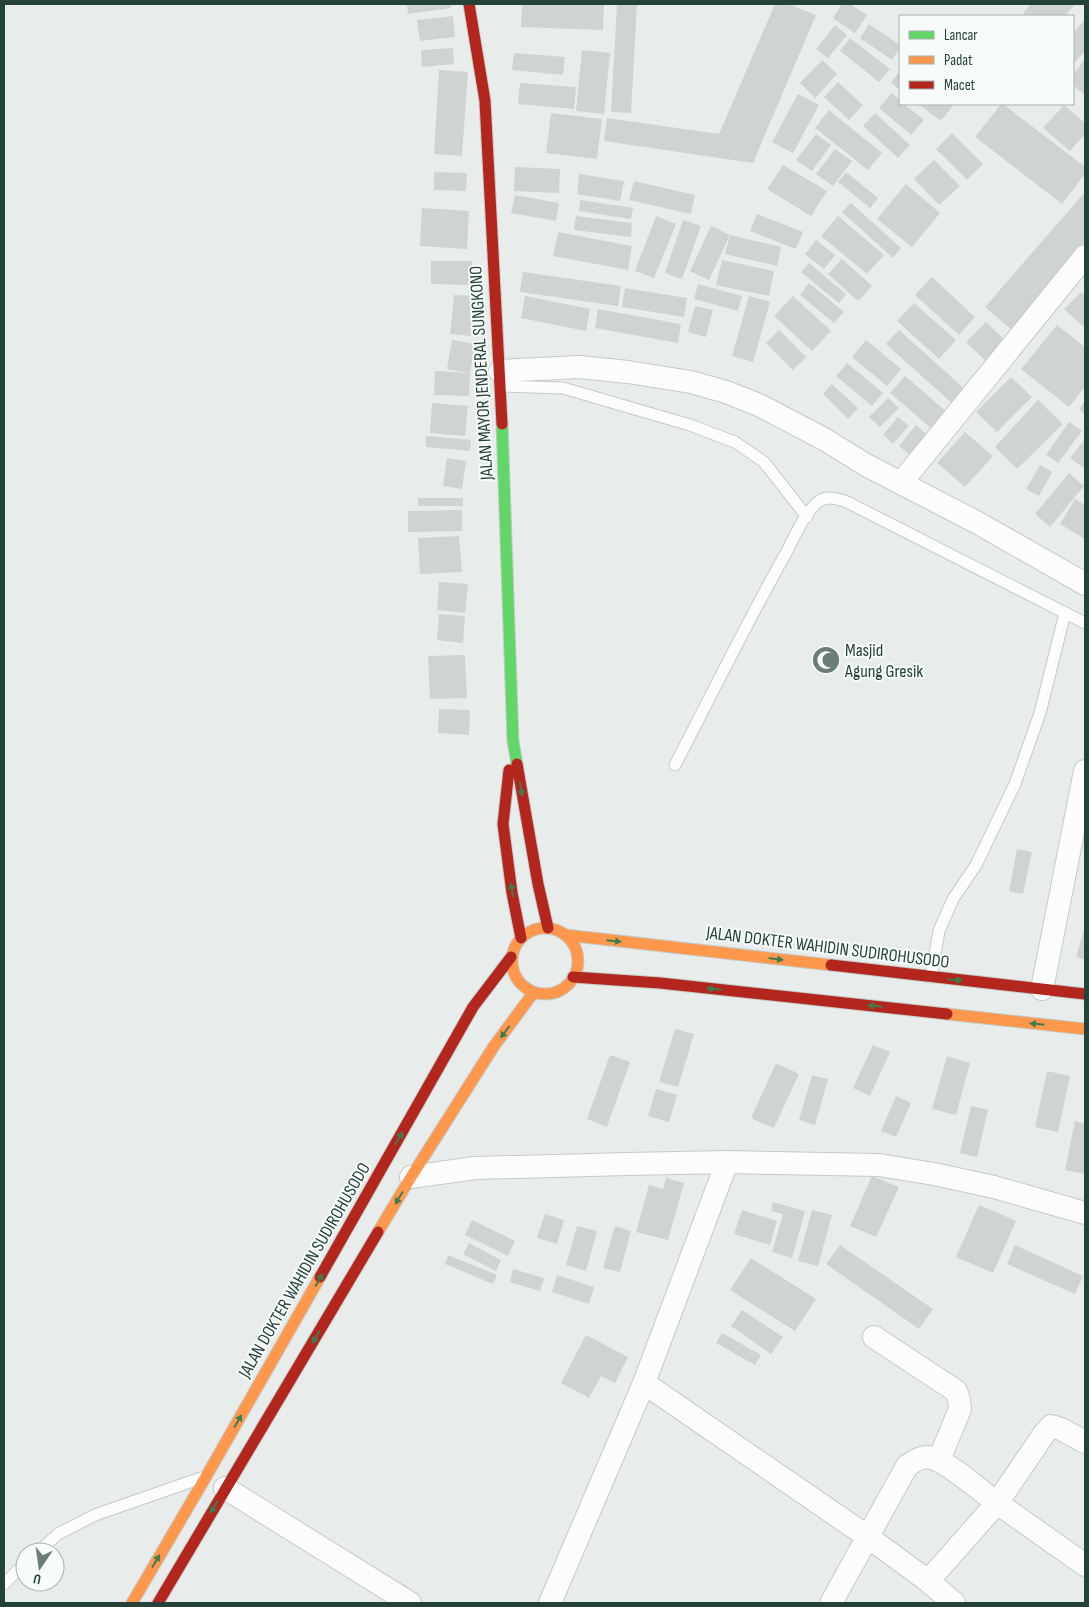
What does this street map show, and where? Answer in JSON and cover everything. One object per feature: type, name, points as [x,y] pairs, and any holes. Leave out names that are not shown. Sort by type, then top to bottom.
[{"type":"main road","name":"JALAN MAYOR JENDERAL SUNGKONO","points":[[469,4],[485,101],[500,378],[513,741],[538,884],[548,928]]},
{"type":"main road","name":"JALAN MAYOR JENDERAL SUNGKONO","points":[[513,741],[502,824],[521,938]]},
{"type":"main road","points":[[548,928],[566,935],[574,946],[578,958],[576,972],[570,983],[560,990],[547,994],[534,992],[523,986],[515,976],[511,964],[514,947],[521,938],[534,930],[548,928]]},
{"type":"main road","name":"JALAN DOKTER WAHIDIN SUDIROHUSODO","points":[[566,935],[1085,994]]},
{"type":"main road","name":"JALAN DOKTER WAHIDIN SUDIROHUSODO","points":[[158,1603],[216,1482],[473,1008],[512,957]]},
{"type":"main road","points":[[573,977],[660,983],[1085,1029]]},
{"type":"main road","name":"JALAN DOKTER WAHIDIN SUDIROHUSODO","points":[[132,1603],[216,1482],[494,1046],[534,992]]},
{"type":"street","points":[[901,483],[1085,256]]},
{"type":"street","points":[[500,378],[579,367],[628,372],[690,382],[726,392],[759,405],[824,439],[866,465],[978,523],[1085,584]]},
{"type":"street","points":[[1042,989],[1085,771]]},
{"type":"street","points":[[411,1177],[475,1168],[727,1162],[879,1165],[994,1187],[1085,1213]]},
{"type":"street","points":[[550,1603],[644,1383],[727,1162]]},
{"type":"street","points":[[874,1337],[956,1391],[960,1409],[939,1460]]},
{"type":"street","points":[[644,1383],[868,1537],[928,1581],[954,1603]]},
{"type":"street","points":[[928,1581],[997,1503],[1044,1434],[1052,1426],[1085,1442]]},
{"type":"street","points":[[831,1603],[907,1466],[918,1459],[927,1457],[939,1460],[1085,1565]]},
{"type":"street","points":[[216,1482],[410,1603]]},
{"type":"lane","points":[[500,378],[563,388],[690,425],[735,442],[764,462],[807,516]]},
{"type":"lane","points":[[675,765],[769,583],[807,516],[819,501],[830,498],[839,499],[1085,623]]},
{"type":"lane","points":[[931,977],[939,931],[953,899],[976,865],[1015,784],[1040,713],[1065,613]]},
{"type":"lane","points":[[49,1542],[58,1534],[95,1515],[216,1482]]},
{"type":"lane","points":[[4,1584],[15,1573]]},
{"type":"building","points":[[407,4],[451,4],[451,8],[408,14]]},
{"type":"building","points":[[522,4],[604,4],[603,30],[521,27]]},
{"type":"building","points":[[617,4],[637,4],[631,113],[611,112]]},
{"type":"building","points":[[775,4],[788,4],[816,15],[753,163],[604,141],[607,118],[719,134]]},
{"type":"building","points":[[842,4],[850,4],[867,15],[855,33],[833,18]]},
{"type":"building","points":[[1031,4],[1075,4],[1066,15],[1025,15],[1023,13]]},
{"type":"building","points":[[453,16],[455,37],[420,41],[417,20]]},
{"type":"building","points":[[1085,20],[1085,51],[1074,63],[1074,32]]},
{"type":"building","points":[[869,24],[899,44],[899,50],[892,60],[860,38]]},
{"type":"building","points":[[835,25],[847,35],[828,58],[816,49]]},
{"type":"building","points":[[850,38],[890,69],[879,82],[840,51]]},
{"type":"building","points":[[453,48],[454,64],[422,67],[421,50]]},
{"type":"building","points":[[582,50],[610,53],[604,114],[576,111]]},
{"type":"building","points":[[514,53],[565,57],[563,75],[512,70]]},
{"type":"building","points":[[1085,59],[1085,95],[1074,86],[1074,74]]},
{"type":"building","points":[[822,60],[837,74],[815,98],[800,83]]},
{"type":"building","points":[[439,70],[468,72],[462,156],[434,154]]},
{"type":"building","points":[[899,71],[899,89],[891,83]]},
{"type":"building","points":[[838,82],[863,105],[849,120],[824,97]]},
{"type":"building","points":[[520,83],[576,87],[574,109],[518,104]]},
{"type":"building","points":[[892,93],[899,99],[899,105],[905,105],[924,120],[911,135],[879,108]]},
{"type":"building","points":[[798,94],[819,105],[793,153],[772,142]]},
{"type":"building","points":[[919,105],[953,105],[941,121]]},
{"type":"building","points":[[1000,105],[1004,105],[1085,167],[1085,174],[1062,204],[975,137]]},
{"type":"building","points":[[1064,105],[1085,123],[1085,134],[1070,151],[1043,128]]},
{"type":"building","points":[[829,110],[882,153],[868,170],[815,128]]},
{"type":"building","points":[[551,113],[602,119],[597,159],[546,153]]},
{"type":"building","points":[[875,113],[910,145],[898,158],[863,126]]},
{"type":"building","points":[[952,133],[983,164],[967,180],[936,149]]},
{"type":"building","points":[[816,134],[831,145],[812,171],[796,160]]},
{"type":"building","points":[[835,149],[852,161],[833,186],[816,174]]},
{"type":"building","points":[[934,160],[960,186],[939,205],[914,179]]},
{"type":"building","points":[[783,165],[827,191],[811,216],[767,189]]},
{"type":"building","points":[[515,167],[560,169],[559,193],[514,191]]},
{"type":"building","points":[[434,172],[467,173],[466,191],[434,190]]},
{"type":"building","points":[[846,172],[878,198],[870,208],[838,182]]},
{"type":"building","points":[[579,174],[624,181],[620,201],[577,194]]},
{"type":"building","points":[[634,181],[695,195],[691,214],[629,200]]},
{"type":"building","points":[[906,184],[940,213],[912,247],[877,219]]},
{"type":"building","points":[[1085,192],[1085,250],[1014,332],[985,307]]},
{"type":"building","points":[[515,195],[559,203],[556,221],[511,213]]},
{"type":"building","points":[[580,200],[633,208],[631,219],[579,211]]},
{"type":"building","points":[[851,203],[901,248],[893,258],[842,212]]},
{"type":"building","points":[[422,208],[469,211],[467,249],[420,246]]},
{"type":"building","points":[[757,214],[803,232],[796,249],[750,231]]},
{"type":"building","points":[[576,216],[632,223],[631,237],[574,230]]},
{"type":"building","points":[[656,216],[676,224],[654,278],[635,271]]},
{"type":"building","points":[[838,216],[884,255],[867,274],[821,236]]},
{"type":"building","points":[[683,220],[701,226],[682,279],[665,273]]},
{"type":"building","points":[[711,226],[730,235],[709,280],[690,271]]},
{"type":"building","points":[[558,232],[632,246],[628,270],[553,256]]},
{"type":"building","points":[[730,235],[781,247],[777,266],[725,254]]},
{"type":"building","points":[[816,240],[835,255],[824,269],[805,254]]},
{"type":"building","points":[[842,259],[872,286],[858,301],[828,274]]},
{"type":"building","points":[[722,260],[774,271],[769,296],[716,285]]},
{"type":"building","points":[[431,261],[472,261],[473,285],[431,284]]},
{"type":"building","points":[[809,263],[846,294],[839,303],[801,272]]},
{"type":"building","points":[[523,272],[621,286],[618,306],[520,292]]},
{"type":"building","points":[[932,277],[975,317],[959,335],[915,295]]},
{"type":"building","points":[[809,283],[844,312],[834,323],[800,295]]},
{"type":"building","points":[[698,284],[742,296],[738,311],[694,299]]},
{"type":"building","points":[[625,288],[687,298],[684,317],[622,307]]},
{"type":"building","points":[[1081,292],[1085,296],[1085,328],[1064,309]]},
{"type":"building","points":[[454,295],[474,296],[471,336],[450,334]]},
{"type":"building","points":[[525,296],[590,309],[586,331],[521,318]]},
{"type":"building","points":[[749,296],[770,302],[753,362],[732,356]]},
{"type":"building","points":[[793,296],[831,331],[812,351],[774,316]]},
{"type":"building","points":[[914,303],[956,340],[939,359],[897,321]]},
{"type":"building","points":[[695,306],[713,310],[706,337],[688,332]]},
{"type":"building","points":[[598,309],[681,324],[678,343],[595,328]]},
{"type":"building","points":[[986,322],[1010,345],[990,365],[966,342]]},
{"type":"building","points":[[1057,325],[1085,347],[1085,387],[1069,407],[1021,369]]},
{"type":"building","points":[[779,330],[806,357],[793,370],[766,343]]},
{"type":"building","points":[[899,330],[967,391],[954,405],[886,344]]},
{"type":"building","points":[[452,340],[475,344],[470,373],[447,369]]},
{"type":"building","points":[[866,340],[901,369],[887,386],[852,357]]},
{"type":"building","points":[[847,363],[883,393],[872,406],[836,376]]},
{"type":"building","points":[[435,371],[470,373],[469,396],[434,395]]},
{"type":"building","points":[[905,376],[947,412],[932,429],[890,393]]},
{"type":"building","points":[[1011,377],[1032,397],[997,432],[976,412]]},
{"type":"building","points":[[832,384],[858,408],[848,419],[823,394]]},
{"type":"building","points":[[888,398],[899,408],[880,427],[869,417]]},
{"type":"building","points":[[1038,400],[1063,424],[1017,469],[995,447]]},
{"type":"building","points":[[1085,401],[1085,415],[1079,409]]},
{"type":"building","points":[[432,403],[468,406],[465,436],[430,433]]},
{"type":"building","points":[[898,417],[909,426],[893,444],[883,435]]},
{"type":"building","points":[[1069,422],[1082,431],[1058,463],[1046,455]]},
{"type":"building","points":[[916,425],[930,437],[913,457],[899,446]]},
{"type":"building","points":[[965,432],[993,456],[965,487],[937,463]]},
{"type":"building","points":[[426,436],[471,440],[470,451],[426,447]]},
{"type":"building","points":[[1085,439],[1085,469],[1070,458]]},
{"type":"building","points":[[447,458],[466,461],[462,489],[443,486]]},
{"type":"building","points":[[1040,465],[1052,472],[1039,496],[1026,489]]},
{"type":"building","points":[[1069,473],[1084,486],[1050,527],[1035,514]]},
{"type":"building","points":[[418,498],[463,498],[463,506],[418,506]]},
{"type":"building","points":[[1075,499],[1085,505],[1085,539],[1060,524]]},
{"type":"building","points":[[462,510],[462,531],[408,532],[408,511]]},
{"type":"building","points":[[459,536],[462,572],[420,574],[418,538]]},
{"type":"building","points":[[439,582],[468,584],[465,613],[437,610]]},
{"type":"building","points":[[439,614],[465,616],[463,643],[437,640]]},
{"type":"building","points":[[465,655],[467,698],[430,699],[428,656]]},
{"type":"building","points":[[439,709],[470,710],[469,735],[438,733]]},
{"type":"building","points":[[1017,849],[1032,852],[1023,894],[1009,891]]},
{"type":"building","points":[[1085,926],[1085,960],[1076,957]]},
{"type":"building","points":[[675,1029],[694,1034],[678,1087],[659,1082]]},
{"type":"building","points":[[873,1045],[890,1052],[870,1096],[853,1088]]},
{"type":"building","points":[[610,1055],[630,1062],[607,1127],[587,1119]]},
{"type":"building","points":[[947,1056],[970,1063],[956,1115],[932,1109]]},
{"type":"building","points":[[776,1063],[799,1074],[774,1128],[751,1118]]},
{"type":"building","points":[[1047,1071],[1070,1076],[1058,1132],[1035,1127]]},
{"type":"building","points":[[812,1075],[828,1079],[815,1125],[799,1120]]},
{"type":"building","points":[[656,1089],[677,1095],[669,1122],[648,1116]]},
{"type":"building","points":[[896,1096],[911,1103],[896,1137],[881,1131]]},
{"type":"building","points":[[971,1106],[988,1110],[977,1157],[960,1153]]},
{"type":"building","points":[[1075,1121],[1085,1124],[1084,1174],[1065,1170]]},
{"type":"building","points":[[872,1176],[899,1187],[876,1237],[850,1226]]},
{"type":"building","points":[[666,1178],[684,1183],[668,1240],[636,1232],[649,1185],[663,1189]]},
{"type":"building","points":[[773,1202],[805,1211],[792,1258],[772,1252],[783,1214],[771,1211]]},
{"type":"building","points":[[979,1205],[1016,1221],[993,1273],[956,1257]]},
{"type":"building","points":[[742,1210],[777,1221],[770,1245],[734,1234]]},
{"type":"building","points":[[812,1210],[832,1215],[818,1266],[798,1261]]},
{"type":"building","points":[[545,1214],[564,1220],[557,1244],[537,1238]]},
{"type":"building","points":[[472,1220],[515,1241],[508,1256],[465,1235]]},
{"type":"building","points":[[577,1226],[597,1231],[586,1271],[566,1265]]},
{"type":"building","points":[[615,1226],[631,1231],[620,1272],[603,1268]]},
{"type":"building","points":[[469,1243],[501,1260],[496,1271],[463,1254]]},
{"type":"building","points":[[840,1245],[933,1309],[919,1329],[826,1264]]},
{"type":"building","points":[[1015,1245],[1083,1276],[1075,1294],[1007,1264]]},
{"type":"building","points":[[448,1255],[497,1275],[493,1284],[445,1264]]},
{"type":"building","points":[[751,1258],[816,1299],[795,1331],[730,1290]]},
{"type":"building","points":[[513,1269],[544,1278],[540,1291],[510,1282]]},
{"type":"building","points":[[557,1275],[594,1287],[589,1304],[552,1292]]},
{"type":"building","points":[[742,1310],[783,1337],[771,1354],[731,1326]]},
{"type":"building","points":[[722,1333],[761,1355],[755,1365],[716,1343]]},
{"type":"building","points":[[586,1335],[628,1357],[615,1383],[601,1376],[589,1398],[561,1383]]},
{"type":"traffic: fast","points":[[502,424],[513,741],[517,764]]},
{"type":"traffic: slow","points":[[545,928],[558,930],[573,943],[576,948],[578,961],[576,974],[563,989],[558,992],[545,994],[532,992],[517,979],[514,974],[512,961],[514,948],[527,933],[532,930],[545,928]]},
{"type":"traffic: slow","points":[[566,935],[831,965]]},
{"type":"traffic: slow","points":[[378,1232],[494,1046],[534,992]]},
{"type":"traffic: slow","points":[[947,1014],[1085,1029]]},
{"type":"traffic: slow","points":[[132,1603],[320,1277]]},
{"type":"traffic: jam","points":[[469,4],[485,101],[502,424]]},
{"type":"traffic: jam","points":[[517,764],[538,884],[548,928]]},
{"type":"traffic: jam","points":[[509,770],[503,824],[512,893],[521,938]]},
{"type":"traffic: jam","points":[[320,1277],[473,1007],[511,957]]},
{"type":"traffic: jam","points":[[831,965],[1085,994]]},
{"type":"traffic: jam","points":[[573,977],[660,983],[947,1014]]},
{"type":"traffic: jam","points":[[158,1603],[378,1232]]},
{"type":"place","name":"Masjid Agung Gresik","points":[[826,660]]}]
